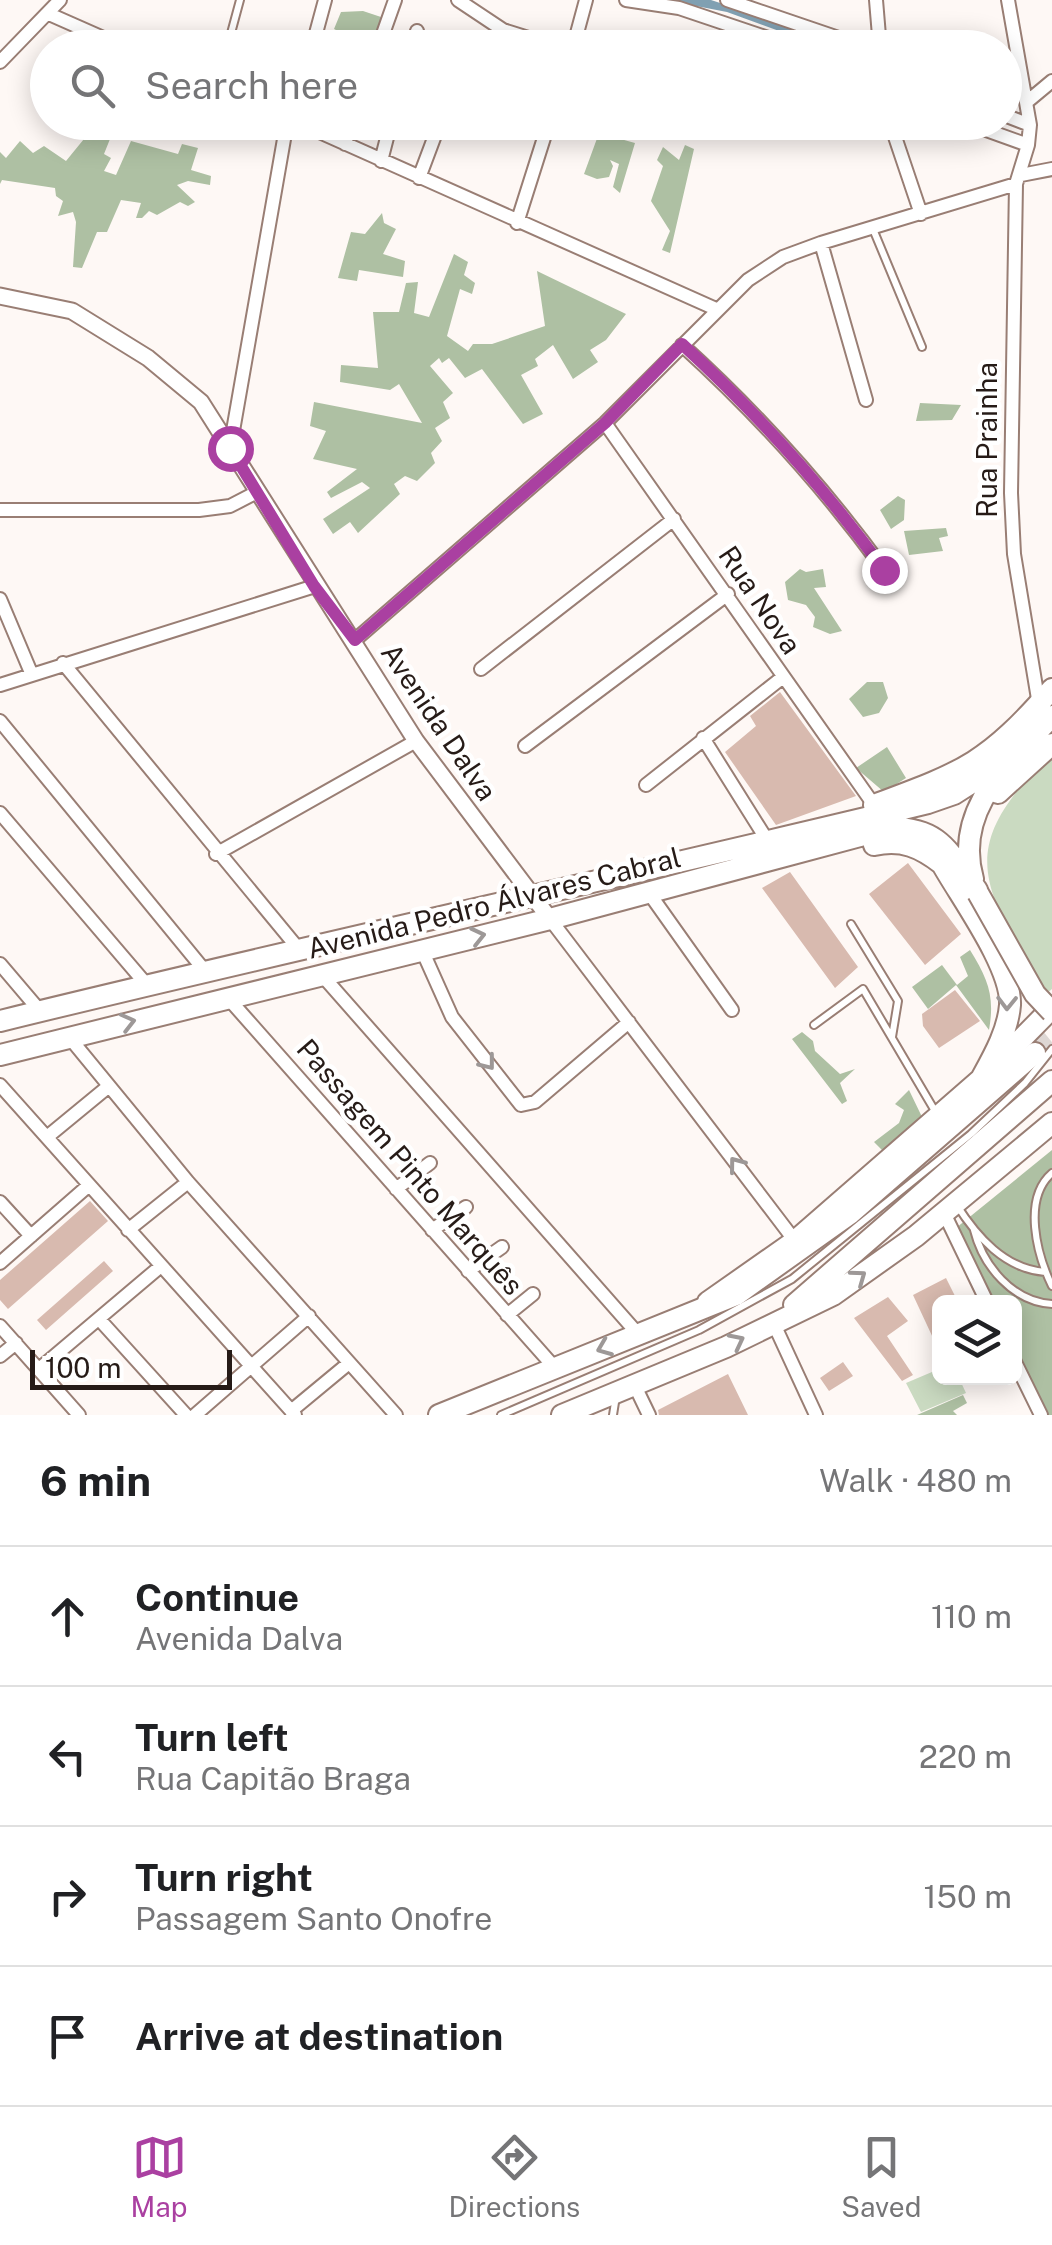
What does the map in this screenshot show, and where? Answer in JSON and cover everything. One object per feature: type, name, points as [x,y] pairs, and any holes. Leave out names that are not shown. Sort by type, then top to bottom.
[{"type":"main road","points":[[439,1415],[736,1295],[794,1258],[943,1122],[1052,1010],[1035,994],[978,892],[967,858],[970,822],[1048,703]]},
{"type":"main road","points":[[797,833],[934,785],[975,764],[1048,703]]},
{"type":"main road","points":[[978,892],[981,819],[990,801],[1052,744]]},
{"type":"main road","points":[[797,833],[954,794],[1018,754]]},
{"type":"main road","name":"Avenida Pedro Álvares Cabral","points":[[0,1055],[550,920],[904,828],[922,830],[939,839],[978,892]]},
{"type":"main road","name":"Avenida Pedro Álvares Cabral","points":[[0,1020],[297,947],[533,898],[797,833]]},
{"type":"main road","points":[[730,872],[758,872],[887,842],[926,851],[942,864],[998,964],[1009,994],[1005,1026],[981,1079]]},
{"type":"main road","points":[[694,1312],[795,1242],[943,1122],[1044,1051]]},
{"type":"main road","points":[[773,1322],[924,1196],[1052,1081]]},
{"type":"main road","points":[[562,1415],[833,1295],[950,1208],[1052,1123]]},
{"type":"street","points":[[33,30],[60,0]]},
{"type":"street","points":[[317,30],[326,0]]},
{"type":"street","points":[[384,30],[395,0]]},
{"type":"street","points":[[458,0],[503,30]]},
{"type":"street","points":[[578,30],[586,0]]},
{"type":"street","points":[[626,0],[679,8],[744,30]]},
{"type":"street","points":[[726,0],[815,30]]},
{"type":"street","points":[[876,0],[878,30]]},
{"type":"street","name":"Rua Prainha","points":[[1008,0],[1014,30]]},
{"type":"street","points":[[49,14],[85,30]]},
{"type":"street","points":[[0,62],[30,33]]},
{"type":"street","name":"Rua Prainha","points":[[1022,71],[1030,125],[1018,179],[1010,493],[1014,554],[1048,703]]},
{"type":"street","points":[[1028,101],[1052,81]]},
{"type":"street","points":[[1022,122],[1030,125]]},
{"type":"street","points":[[230,448],[284,140]]},
{"type":"street","points":[[336,140],[716,309]]},
{"type":"street","points":[[345,144],[346,140]]},
{"type":"street","points":[[381,161],[387,140]]},
{"type":"street","points":[[419,178],[433,140]]},
{"type":"street","points":[[517,223],[543,140]]},
{"type":"street","points":[[896,140],[921,214]]},
{"type":"street","points":[[1013,140],[1028,145]]},
{"type":"street","points":[[355,640],[605,423],[716,309],[783,257],[1052,169]]},
{"type":"street","points":[[821,242],[866,400]]},
{"type":"street","name":"Avenida Dalva","points":[[0,296],[72,310],[148,358],[201,402],[314,586],[355,640],[416,741],[795,1242]]},
{"type":"street","points":[[682,344],[757,413],[832,499],[884,570]]},
{"type":"street","name":"Rua Nova","points":[[605,423],[874,805]]},
{"type":"street","points":[[0,510],[199,510],[230,506],[257,492]]},
{"type":"street","points":[[481,669],[674,519]]},
{"type":"street","points":[[0,685],[314,586]]},
{"type":"street","points":[[525,746],[728,594]]},
{"type":"street","points":[[0,599],[32,675]]},
{"type":"street","points":[[63,663],[216,854],[297,947]]},
{"type":"street","points":[[646,784],[783,677]]},
{"type":"street","points":[[0,721],[204,970]]},
{"type":"street","points":[[703,738],[767,840]]},
{"type":"street","points":[[216,854],[416,741]]},
{"type":"street","points":[[0,813],[146,984]]},
{"type":"street","points":[[649,893],[732,1010]]},
{"type":"street","points":[[422,950],[452,1017],[521,1104],[535,1102],[629,1022]]},
{"type":"street","points":[[0,964],[40,1011]]},
{"type":"street","points":[[321,974],[638,1334]]},
{"type":"street","name":"Passagem Pinto Marquês","points":[[228,998],[555,1368]]},
{"type":"street","points":[[68,1037],[188,1182],[396,1415]]},
{"type":"street","points":[[0,1084],[293,1413],[349,1364]]},
{"type":"street","points":[[47,1138],[109,1086]]},
{"type":"street","points":[[396,1189],[430,1163]]},
{"type":"street","points":[[128,1230],[188,1182]]},
{"type":"street","points":[[0,1263],[88,1186]]},
{"type":"street","points":[[0,1202],[31,1236]]},
{"type":"street","points":[[432,1230],[466,1207]]},
{"type":"street","points":[[950,1208],[984,1295]]},
{"type":"street","points":[[468,1271],[502,1248]]},
{"type":"street","points":[[39,1369],[160,1266]]},
{"type":"street","points":[[507,1315],[533,1294]]},
{"type":"street","points":[[194,1415],[309,1316]]},
{"type":"street","points":[[100,1319],[186,1415]]},
{"type":"street","points":[[773,1322],[816,1415]]},
{"type":"street","points":[[0,1326],[79,1415]]},
{"type":"street","points":[[0,1356],[16,1343]]},
{"type":"street","points":[[1022,1376],[1041,1415]]},
{"type":"street","points":[[625,1390],[649,1415]]},
{"type":"lane","points":[[232,30],[240,0]]},
{"type":"lane","points":[[872,228],[922,347]]},
{"type":"lane","points":[[850,924],[898,1000],[892,1037]]},
{"type":"lane","points":[[814,1025],[863,990],[943,1122]]},
{"type":"lane","points":[[501,1415],[699,1330],[792,1279],[971,1134],[1025,1083],[1044,1051]]},
{"type":"lane","points":[[1052,1173],[1042,1183],[1036,1202],[1038,1245],[1052,1286]]},
{"type":"lane","points":[[950,1208],[1013,1264],[1045,1272]]},
{"type":"lane","points":[[973,1229],[987,1262],[1004,1284],[1052,1304]]},
{"type":"lane","points":[[460,1415],[512,1387]]},
{"type":"lane","points":[[613,1415],[625,1390]]},
{"type":"green space","points":[[363,11],[384,18],[380,30],[336,30],[341,12]]},
{"type":"green space","points":[[83,140],[110,140],[104,154],[111,158],[104,171],[116,175],[131,141],[178,154],[182,144],[198,148],[191,170],[211,176],[210,185],[188,181],[177,185],[195,202],[188,206],[180,202],[157,215],[149,211],[142,218],[136,218],[141,203],[121,200],[107,232],[97,232],[82,268],[73,267],[76,222],[73,212],[58,216],[63,201],[56,196],[55,188],[2,180],[0,184],[0,152],[6,158],[20,141],[33,153],[44,146],[66,161]]},
{"type":"green space","points":[[596,140],[635,143],[620,193],[613,187],[619,164],[610,160],[613,166],[609,177],[597,179],[584,174]]},
{"type":"green space","points":[[685,145],[694,149],[670,253],[662,250],[670,231],[651,201],[663,166],[657,160],[663,147],[679,160]]},
{"type":"green space","points":[[382,213],[384,223],[396,229],[383,254],[405,261],[403,277],[359,270],[357,281],[338,278],[351,232],[365,234]]},
{"type":"green space","points":[[454,254],[468,262],[464,275],[475,283],[472,294],[460,289],[447,336],[468,351],[473,344],[492,344],[545,326],[537,271],[626,314],[606,340],[590,350],[598,362],[573,379],[553,345],[535,359],[538,366],[521,375],[543,414],[523,424],[482,369],[465,378],[449,358],[442,363],[439,358],[430,366],[453,393],[443,402],[450,418],[435,428],[442,441],[431,453],[435,463],[417,481],[405,476],[394,484],[400,494],[358,533],[350,522],[333,534],[323,519],[370,488],[362,482],[331,498],[327,492],[357,469],[313,459],[326,431],[310,426],[314,402],[422,423],[399,384],[390,390],[340,382],[341,365],[378,368],[373,312],[399,312],[406,283],[418,282],[414,313],[429,317]]},
{"type":"green space","points":[[920,403],[961,405],[952,420],[916,421]]},
{"type":"green space","points":[[898,496],[905,500],[904,520],[891,529],[880,510]]},
{"type":"green space","points":[[946,528],[948,536],[939,538],[943,551],[909,555],[904,531]]},
{"type":"green space","points":[[800,569],[823,569],[826,587],[814,588],[842,631],[830,634],[813,627],[815,617],[806,605],[788,600],[785,582]]},
{"type":"green space","points":[[867,682],[883,682],[888,698],[879,713],[863,717],[849,699]]},
{"type":"green space","points":[[887,747],[906,778],[884,792],[856,768]]},
{"type":"green space","points":[[1052,754],[1052,989],[1045,995],[994,898],[988,871],[989,845],[999,818]]},
{"type":"green space","points":[[970,950],[988,988],[989,1030],[956,985],[928,1009],[912,987],[942,965],[957,985],[968,976],[960,957]]},
{"type":"green space","points":[[802,1032],[813,1041],[815,1051],[840,1074],[855,1069],[840,1083],[847,1101],[842,1104],[792,1039]]},
{"type":"green space","points":[[909,1090],[923,1119],[886,1154],[874,1142],[899,1123],[904,1110],[895,1104]]},
{"type":"green space","points":[[1052,1150],[1052,1415],[1045,1415],[1022,1366],[1022,1295],[989,1295],[956,1228]]},
{"type":"green space","points":[[932,1372],[932,1385],[962,1385],[966,1393],[921,1412],[906,1383]]},
{"type":"green space","points":[[963,1395],[967,1403],[953,1411],[957,1415],[917,1415]]},
{"type":"water","points":[[665,0],[711,0],[802,30],[776,30],[727,12]]},
{"type":"building","points":[[780,692],[856,796],[776,825],[725,752],[756,726],[750,716]]},
{"type":"building","points":[[908,863],[961,934],[925,965],[869,894]]},
{"type":"building","points":[[790,872],[858,967],[835,988],[762,888]]},
{"type":"building","points":[[955,990],[980,1021],[939,1048],[923,1026],[922,1014]]},
{"type":"building","points":[[90,1201],[108,1221],[8,1309],[0,1300],[0,1280]]},
{"type":"building","points":[[104,1261],[113,1271],[46,1330],[37,1320]]},
{"type":"building","points":[[946,1278],[954,1295],[932,1295],[932,1336],[913,1295]]},
{"type":"building","points":[[888,1297],[908,1321],[887,1336],[913,1375],[902,1381],[854,1318]]},
{"type":"building","points":[[843,1362],[853,1376],[829,1391],[820,1378]]},
{"type":"building","points":[[728,1374],[748,1415],[659,1415],[658,1410]]},
{"type":"tunnel","points":[[1035,1053],[1052,1039]]},
{"type":"route","points":[[230,448],[314,586],[355,640],[605,423],[682,344],[757,413],[832,499],[884,570]]}]
